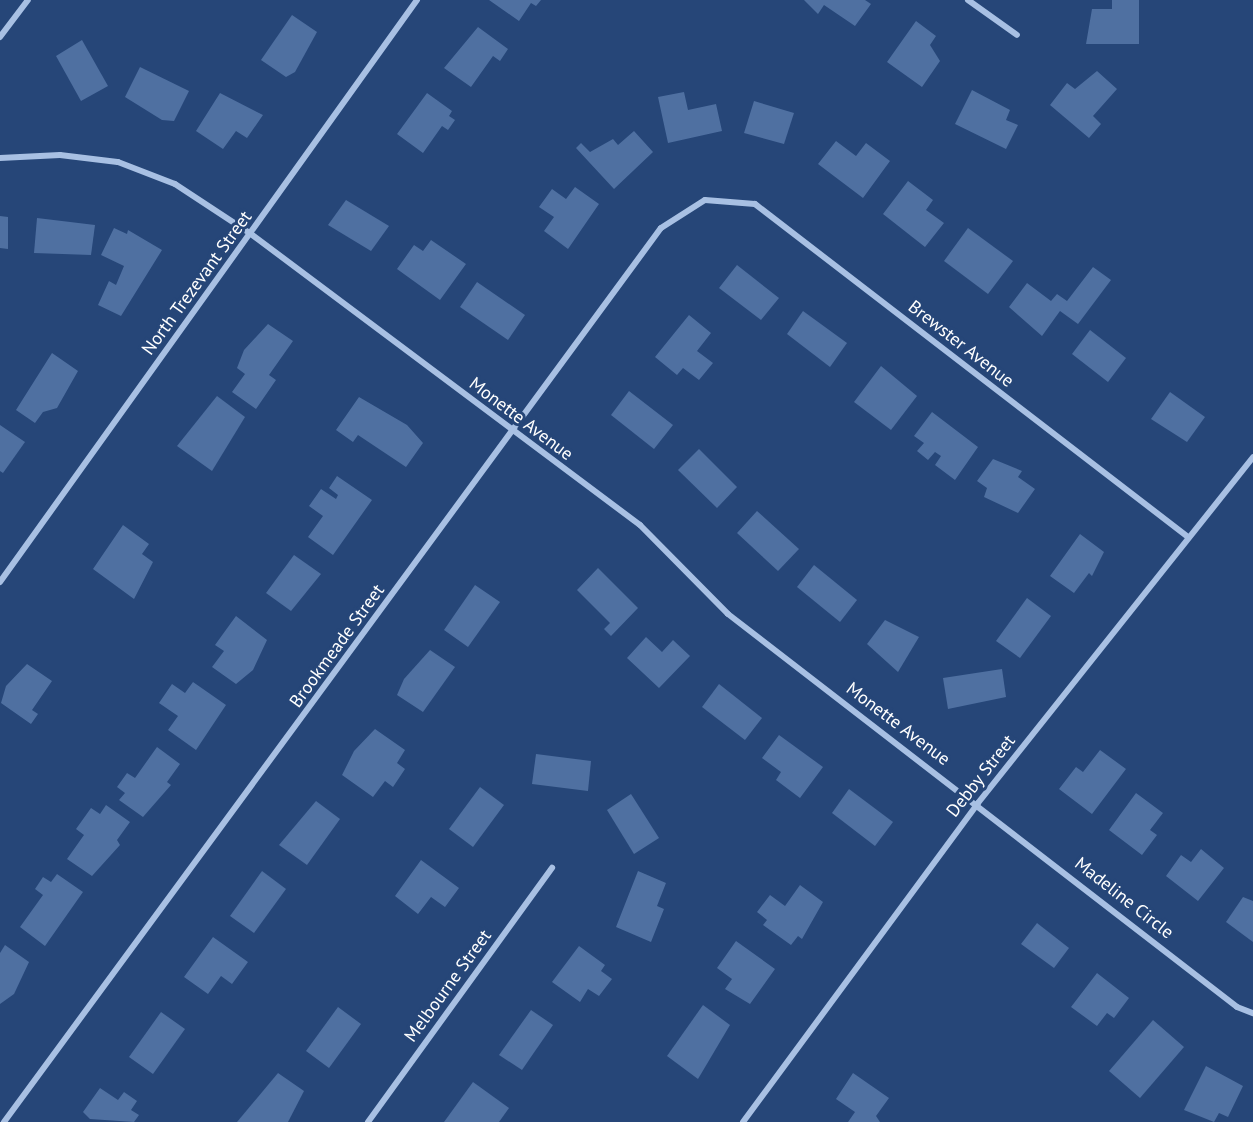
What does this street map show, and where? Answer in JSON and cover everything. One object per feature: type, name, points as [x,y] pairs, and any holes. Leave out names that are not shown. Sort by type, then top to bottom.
[{"type":"street","points":[[0,37],[28,0]]},
{"type":"street","name":"North Trezevant Street","points":[[0,582],[417,0]]},
{"type":"street","points":[[968,0],[1017,34]]},
{"type":"street","name":"Monette Avenue","points":[[0,158],[60,155],[118,162],[175,184],[251,234],[639,525],[728,614],[978,803]]},
{"type":"street","name":"Brookmeade Street","points":[[4,1122],[661,228],[705,200]]},
{"type":"street","name":"Brewster Avenue","points":[[705,200],[755,204],[1188,537]]},
{"type":"street","name":"Debby Street","points":[[743,1122],[978,803],[1253,457]]},
{"type":"street","name":"Madeline Circle","points":[[978,803],[1237,1006],[1253,1013]]},
{"type":"street","name":"Melbourne Street","points":[[368,1122],[552,868]]},
{"type":"building","points":[[489,0],[541,0],[536,6],[531,3],[519,21]]},
{"type":"building","points":[[804,0],[865,0],[871,4],[855,26],[824,5],[818,14]]},
{"type":"building","points":[[1112,0],[1139,0],[1139,44],[1086,44],[1092,9],[1112,9]]},
{"type":"building","points":[[292,15],[317,32],[295,72],[286,77],[261,60]]},
{"type":"building","points":[[916,21],[936,36],[930,45],[940,61],[922,87],[887,62]]},
{"type":"building","points":[[478,27],[508,49],[500,61],[493,56],[471,87],[444,68]]},
{"type":"building","points":[[82,40],[108,86],[81,101],[56,56]]},
{"type":"building","points":[[140,67],[189,91],[174,121],[162,120],[125,97]]},
{"type":"building","points":[[1097,71],[1117,89],[1093,116],[1101,124],[1089,138],[1050,105],[1067,83],[1075,89]]},
{"type":"building","points":[[972,90],[1010,110],[1006,120],[1018,125],[1006,149],[955,124]]},
{"type":"building","points":[[684,92],[688,110],[716,104],[722,131],[668,143],[658,97]]},
{"type":"building","points":[[220,93],[263,115],[247,138],[236,131],[223,149],[196,131]]},
{"type":"building","points":[[427,93],[452,111],[449,116],[455,120],[448,130],[442,126],[423,153],[397,134]]},
{"type":"building","points":[[754,101],[794,113],[784,144],[744,133]]},
{"type":"building","points":[[634,131],[653,152],[614,189],[576,148],[581,143],[590,152],[613,139],[618,145]]},
{"type":"building","points":[[836,141],[856,156],[866,143],[890,161],[863,198],[818,164]]},
{"type":"building","points":[[908,181],[933,200],[926,210],[944,223],[925,247],[883,214]]},
{"type":"building","points":[[575,187],[599,204],[568,249],[544,231],[554,217],[539,207],[552,189],[566,199]]},
{"type":"building","points":[[346,200],[389,226],[371,251],[328,225]]},
{"type":"building","points":[[0,216],[8,217],[8,249],[0,248]]},
{"type":"building","points":[[37,218],[95,225],[91,255],[34,253]]},
{"type":"building","points":[[114,228],[127,234],[128,230],[162,250],[121,316],[98,305],[109,281],[116,285],[124,266],[101,255]]},
{"type":"building","points":[[968,228],[1013,261],[988,294],[944,261]]},
{"type":"building","points":[[431,240],[466,264],[440,300],[397,269],[414,245],[423,251]]},
{"type":"building","points":[[737,265],[779,298],[761,320],[719,288]]},
{"type":"building","points":[[1093,267],[1111,280],[1078,324],[1060,311],[1042,336],[1009,307],[1027,283],[1051,301],[1057,294],[1067,301]]},
{"type":"building","points":[[477,282],[525,315],[508,340],[460,307]]},
{"type":"building","points":[[803,311],[847,343],[830,367],[787,334]]},
{"type":"building","points":[[689,315],[711,333],[697,351],[713,363],[699,380],[683,368],[677,375],[655,357]]},
{"type":"building","points":[[268,324],[293,341],[269,375],[276,380],[256,409],[232,392],[245,374],[237,368],[244,350]]},
{"type":"building","points":[[1090,330],[1126,358],[1108,382],[1072,354]]},
{"type":"building","points":[[52,353],[78,371],[57,408],[43,412],[35,423],[16,410]]},
{"type":"building","points":[[881,366],[917,396],[891,430],[854,402]]},
{"type":"building","points":[[629,391],[673,425],[654,449],[611,415]]},
{"type":"building","points":[[1170,392],[1205,417],[1187,442],[1151,419]]},
{"type":"building","points":[[217,396],[245,417],[212,471],[177,446]]},
{"type":"building","points":[[359,397],[407,425],[423,443],[406,467],[358,435],[353,442],[336,430]]},
{"type":"building","points":[[932,412],[978,447],[955,480],[935,465],[941,456],[935,452],[928,460],[917,451],[924,443],[914,436]]},
{"type":"building","points":[[0,425],[25,442],[3,473],[0,471]]},
{"type":"building","points":[[699,449],[737,487],[717,508],[678,470]]},
{"type":"building","points":[[993,459],[1022,471],[1018,477],[1035,489],[1018,513],[984,497],[987,488],[977,481]]},
{"type":"building","points":[[337,476],[372,500],[333,555],[308,537],[323,516],[309,506],[321,489],[336,499],[338,495],[329,488]]},
{"type":"building","points":[[757,511],[799,549],[778,571],[737,533]]},
{"type":"building","points":[[123,525],[149,544],[142,554],[153,562],[134,599],[93,569]]},
{"type":"building","points":[[1080,534],[1104,552],[1092,576],[1089,573],[1074,593],[1050,576]]},
{"type":"building","points":[[294,555],[321,574],[291,611],[266,593]]},
{"type":"building","points":[[814,565],[857,600],[840,622],[797,587]]},
{"type":"building","points":[[598,568],[638,608],[611,636],[604,629],[610,623],[577,590]]},
{"type":"building","points":[[475,585],[500,602],[468,647],[444,630]]},
{"type":"building","points":[[1027,598],[1051,616],[1020,658],[996,641]]},
{"type":"building","points":[[236,616],[267,640],[253,670],[236,684],[212,667],[224,651],[215,645]]},
{"type":"building","points":[[885,620],[919,637],[898,672],[867,644]]},
{"type":"building","points":[[646,637],[662,652],[673,640],[690,656],[659,688],[627,658]]},
{"type":"building","points":[[430,650],[455,667],[423,712],[397,695],[404,679]]},
{"type":"building","points":[[27,664],[52,681],[32,710],[38,714],[31,724],[1,703],[6,686]]},
{"type":"building","points":[[1002,669],[1006,697],[948,709],[943,678]]},
{"type":"building","points":[[193,682],[226,705],[196,750],[168,730],[178,716],[159,703],[172,684],[185,693]]},
{"type":"building","points":[[719,684],[762,718],[745,740],[702,707]]},
{"type":"building","points":[[375,729],[405,750],[397,763],[405,769],[393,787],[385,781],[373,797],[342,775],[354,751]]},
{"type":"building","points":[[779,735],[823,767],[800,798],[776,780],[781,772],[762,758]]},
{"type":"building","points":[[157,747],[180,764],[167,782],[171,785],[143,817],[119,800],[125,793],[117,787],[127,773],[135,778]]},
{"type":"building","points":[[1100,750],[1126,769],[1092,814],[1059,789],[1076,767],[1083,772]]},
{"type":"building","points":[[536,754],[591,761],[588,791],[532,784]]},
{"type":"building","points":[[480,787],[504,805],[473,847],[449,829]]},
{"type":"building","points":[[849,789],[893,822],[875,846],[832,813]]},
{"type":"building","points":[[1136,793],[1163,813],[1150,830],[1157,835],[1142,855],[1109,830]]},
{"type":"building","points":[[631,794],[659,838],[634,854],[607,810]]},
{"type":"building","points":[[316,801],[340,819],[307,865],[279,845]]},
{"type":"building","points":[[106,805],[130,822],[117,840],[120,845],[92,876],[67,859],[84,835],[76,829],[91,808],[100,814]]},
{"type":"building","points":[[1201,849],[1224,868],[1198,901],[1166,876],[1181,855],[1191,862]]},
{"type":"building","points":[[421,860],[459,888],[445,907],[431,897],[418,914],[395,896]]},
{"type":"building","points":[[262,871],[286,889],[254,933],[230,916]]},
{"type":"building","points":[[638,871],[666,883],[657,906],[664,909],[651,942],[616,927]]},
{"type":"building","points":[[57,874],[83,892],[45,946],[20,927],[43,895],[35,889],[43,877],[51,882]]},
{"type":"building","points":[[800,885],[823,902],[802,939],[798,936],[791,945],[763,925],[767,920],[757,912],[770,895],[785,906]]},
{"type":"building","points":[[1243,897],[1253,901],[1253,942],[1226,922]]},
{"type":"building","points":[[1037,923],[1069,948],[1054,968],[1021,944]]},
{"type":"building","points":[[213,937],[248,962],[232,984],[221,976],[208,994],[184,977]]},
{"type":"building","points":[[736,941],[775,969],[750,1004],[725,989],[732,979],[717,968]]},
{"type":"building","points":[[5,945],[29,962],[14,994],[0,1004],[0,953]]},
{"type":"building","points":[[579,946],[605,965],[601,971],[612,979],[599,996],[588,989],[580,1002],[552,982]]},
{"type":"building","points":[[1097,973],[1129,998],[1114,1018],[1107,1013],[1097,1026],[1071,1007]]},
{"type":"building","points":[[703,1005],[730,1025],[698,1079],[667,1056]]},
{"type":"building","points":[[338,1007],[361,1024],[329,1068],[306,1051]]},
{"type":"building","points":[[531,1010],[553,1025],[522,1070],[499,1055]]},
{"type":"building","points":[[161,1012],[185,1029],[153,1074],[129,1057]]},
{"type":"building","points":[[1153,1020],[1184,1047],[1140,1098],[1109,1071]]},
{"type":"building","points":[[1206,1066],[1243,1086],[1228,1117],[1219,1113],[1214,1122],[1184,1110]]},
{"type":"building","points":[[278,1073],[304,1091],[288,1122],[237,1122]]},
{"type":"building","points":[[853,1073],[889,1098],[876,1116],[880,1122],[848,1122],[855,1112],[836,1099]]},
{"type":"building","points":[[473,1082],[509,1108],[499,1122],[444,1122]]},
{"type":"building","points":[[100,1088],[118,1100],[124,1092],[137,1101],[131,1110],[139,1115],[134,1122],[90,1119],[83,1112]]}]
